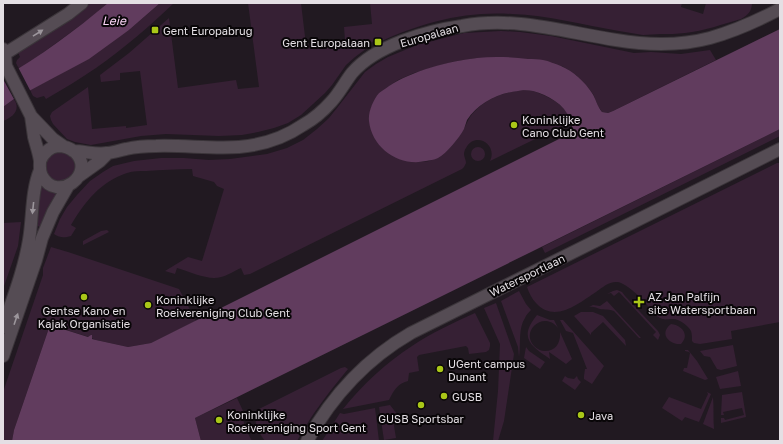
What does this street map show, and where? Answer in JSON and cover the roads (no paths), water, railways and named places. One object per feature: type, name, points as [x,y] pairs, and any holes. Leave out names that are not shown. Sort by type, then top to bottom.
[{"type":"street","points":[[31,116],[53,139],[77,155],[80,160],[81,171],[79,176],[68,186],[56,187],[50,185],[42,176],[31,116],[4,58],[82,3]]},
{"type":"street","name":"Europalaan","points":[[68,148],[91,153],[108,153],[126,149],[155,146],[239,147],[277,139],[304,125],[322,111],[333,100],[364,61],[380,52],[412,38],[447,28],[480,24],[525,24],[615,40],[651,44],[673,43],[709,38],[736,30],[780,9]]},
{"type":"street","points":[[3,326],[23,268],[29,240],[36,180],[44,154],[49,149],[56,147],[68,148]]},
{"type":"street","name":"Watersportlaan","points":[[307,441],[329,406],[342,390],[375,358],[394,343],[411,333],[780,150]]},
{"type":"street","name":"Europalaan","points":[[79,176],[100,161],[108,153]]},
{"type":"street","points":[[3,356],[36,260],[42,238],[53,212],[68,186]]},
{"type":"water","name":"Leie","points":[[108,3],[160,3],[129,30],[89,59],[14,99],[3,107],[3,78],[57,43]]},
{"type":"water","points":[[780,29],[780,129],[195,418],[201,441],[12,441],[14,430],[50,325],[88,337],[92,335],[92,339],[128,347],[151,343],[561,138],[568,134],[572,129],[572,123],[564,109],[555,101],[539,93],[531,91],[523,90],[511,92],[489,100],[477,109],[467,120],[459,137],[441,156],[436,159],[426,161],[407,161],[389,154],[381,148],[371,131],[369,121],[370,110],[379,93],[398,81],[420,71],[466,59],[483,57],[509,57],[548,61],[565,68],[574,74],[589,89],[602,112],[608,113]]},
{"type":"place","name":"Gent Europabrug","points":[[155,30]]},
{"type":"place","name":"Gent Europalaan","points":[[378,42]]},
{"type":"place","name":"Koninklijke Cano Club Gent","points":[[514,125]]},
{"type":"place","name":"Gentse Kano en Kajak Organisatie","points":[[84,297]]},
{"type":"place","name":"AZ Jan Palfijn site Watersportbaan","points":[[639,302]]},
{"type":"place","name":"Koninklijke Roeivereniging Club Gent","points":[[148,305]]},
{"type":"place","name":"UGent campus Dunant","points":[[440,369]]},
{"type":"place","name":"GUSB","points":[[444,396]]},
{"type":"place","name":"GUSB Sportsbar","points":[[421,405]]},
{"type":"place","name":"Java","points":[[581,415]]},
{"type":"place","name":"Koninklijke Roeivereniging Sport Gent","points":[[219,420]]}]
